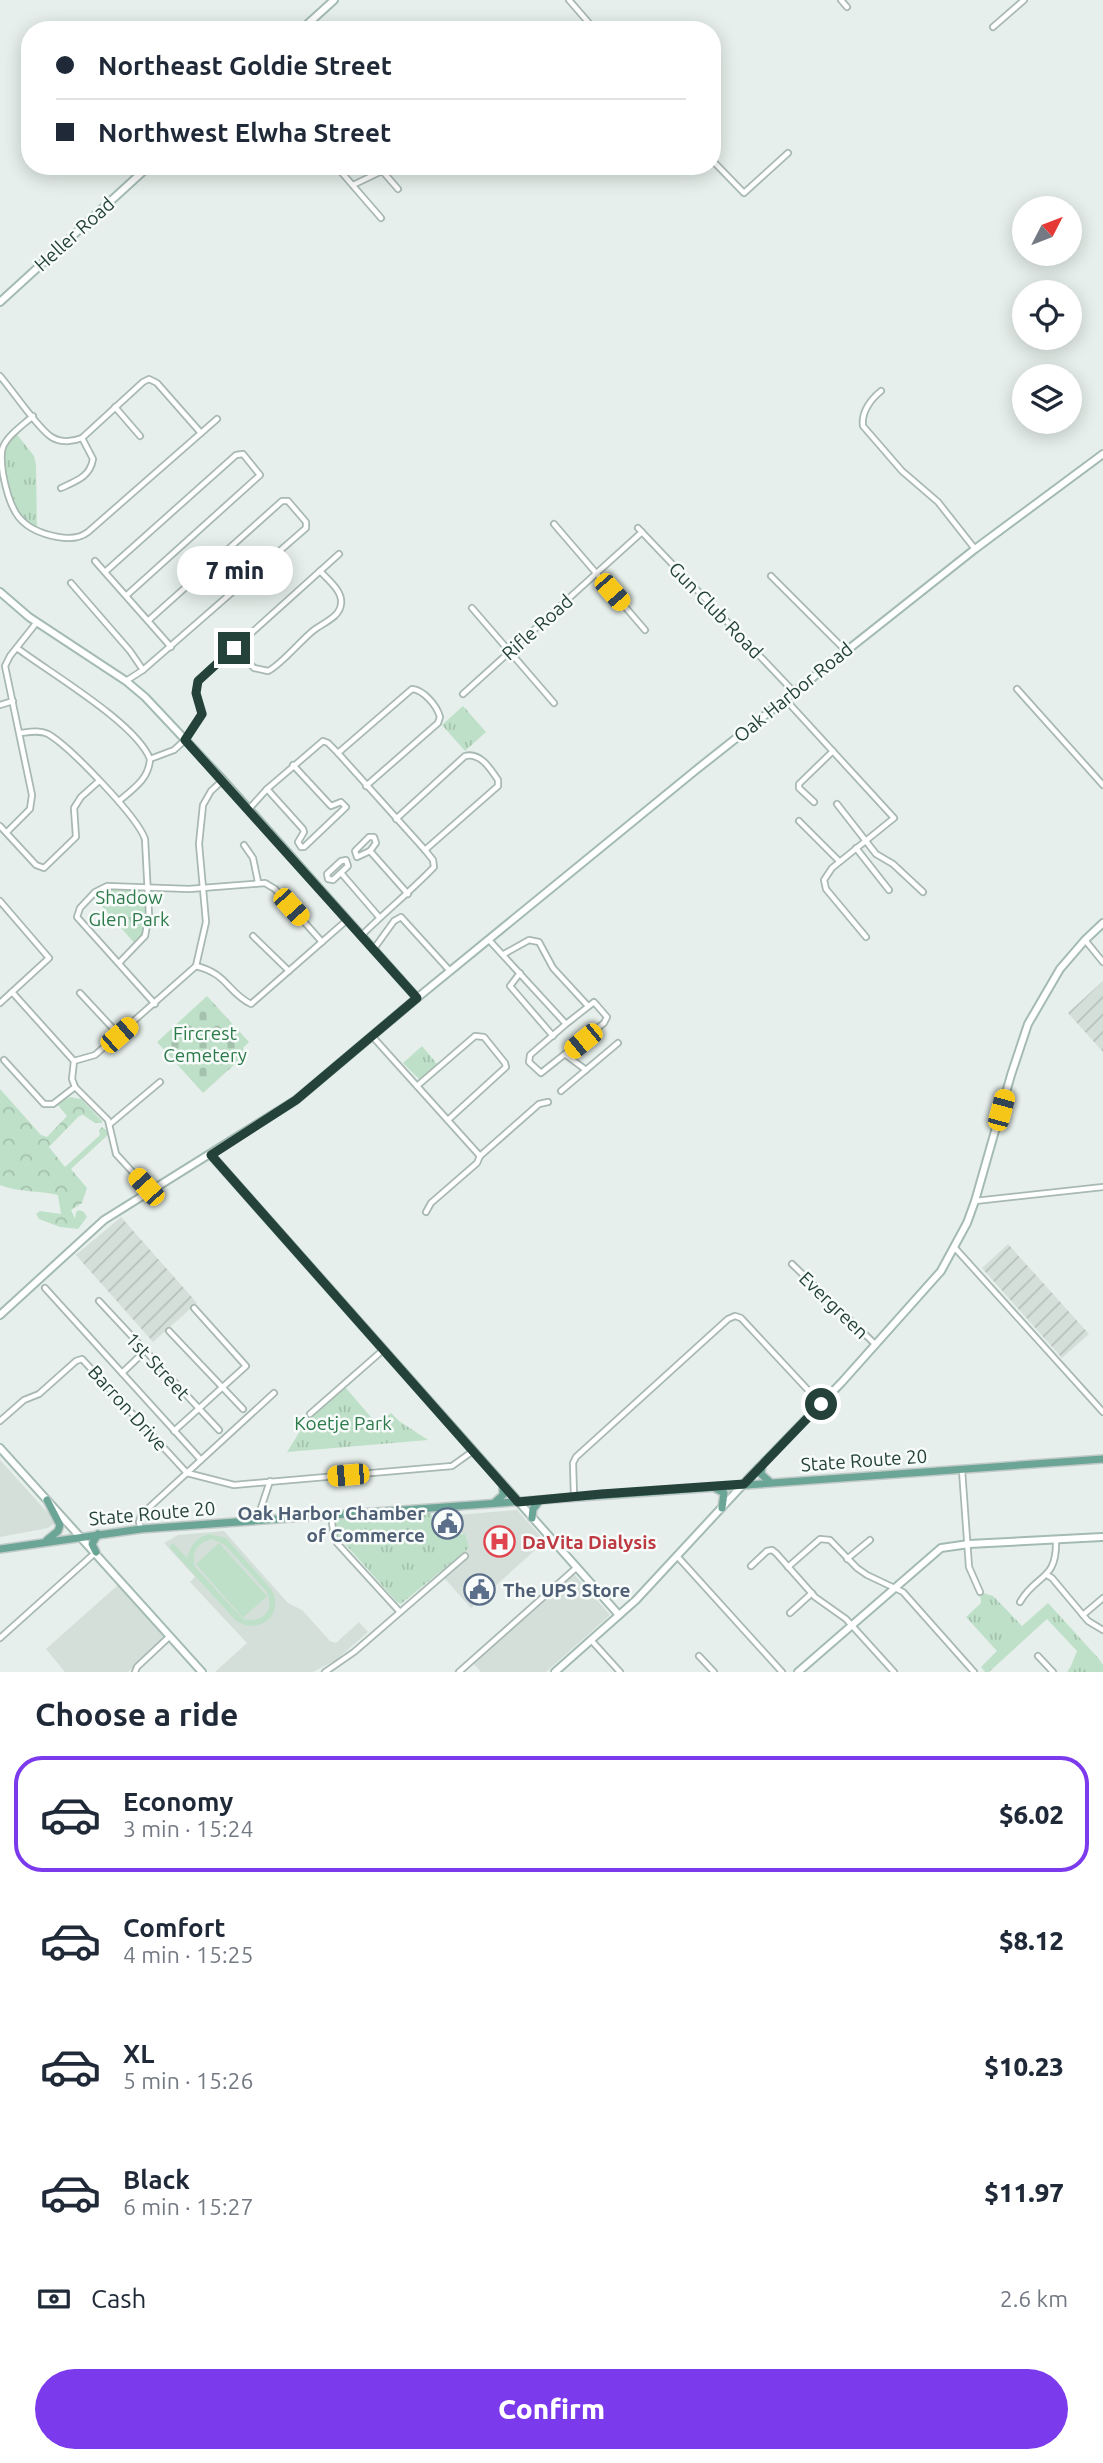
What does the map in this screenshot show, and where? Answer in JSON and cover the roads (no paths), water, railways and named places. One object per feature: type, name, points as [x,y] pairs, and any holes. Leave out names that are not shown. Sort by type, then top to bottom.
[{"type":"main road","name":"State Route 20","points":[[0,1549],[141,1529],[1103,1459]]},
{"type":"main road","points":[[762,1465],[761,1474],[770,1483]]},
{"type":"main road","points":[[492,1504],[503,1495],[503,1485]]},
{"type":"main road","points":[[712,1486],[724,1493],[723,1508]]},
{"type":"main road","points":[[46,1541],[58,1531],[60,1525],[47,1500]]},
{"type":"main road","points":[[532,1518],[533,1509],[540,1500]]},
{"type":"main road","points":[[96,1552],[92,1544],[98,1534]]},
{"type":"street","points":[[569,0],[587,21]]},
{"type":"street","points":[[841,0],[847,7]]},
{"type":"street","points":[[311,21],[332,1]]},
{"type":"street","points":[[993,27],[1021,1]]},
{"type":"street","points":[[721,169],[744,193],[788,153]]},
{"type":"street","name":"Heller Road","points":[[0,302],[139,175]]},
{"type":"street","points":[[344,175],[381,218]]},
{"type":"street","points":[[353,185],[370,175]]},
{"type":"street","points":[[385,175],[398,189]]},
{"type":"street","points":[[0,376],[51,437],[67,441],[82,438],[146,380],[153,380],[201,433]]},
{"type":"street","points":[[881,391],[863,414],[863,426],[902,471],[938,502],[975,549]]},
{"type":"street","points":[[115,407],[140,436]]},
{"type":"street","points":[[33,416],[4,445],[1,454],[2,476],[11,505],[21,522],[35,531],[75,539],[88,532],[217,419]]},
{"type":"street","points":[[61,488],[85,476],[92,466],[93,460],[82,438]]},
{"type":"street","name":"Oak Harbor Road","points":[[0,1315],[104,1220],[296,1100],[607,841],[845,650],[1103,453]]},
{"type":"street","points":[[105,572],[236,455],[243,454],[257,468],[260,475],[127,595]]},
{"type":"street","points":[[126,681],[171,647],[306,528],[306,522],[288,501],[282,501],[149,620]]},
{"type":"street","points":[[554,524],[645,630]]},
{"type":"street","name":"Rifle Road","points":[[463,694],[640,530]]},
{"type":"street","name":"Gun Club Road","points":[[640,530],[794,692]]},
{"type":"street","points":[[150,759],[174,750],[185,740],[202,714],[196,693],[198,681],[339,554]]},
{"type":"street","points":[[95,561],[171,647]]},
{"type":"street","points":[[234,648],[254,668],[268,671],[334,616],[340,608],[341,600],[320,571]]},
{"type":"street","points":[[771,576],[845,650]]},
{"type":"street","points":[[71,583],[143,670]]},
{"type":"street","points":[[0,592],[37,622],[126,681],[145,697],[223,780],[417,998]]},
{"type":"street","points":[[472,608],[554,703]]},
{"type":"street","points":[[7,832],[27,813],[32,804],[5,666],[37,622]]},
{"type":"street","points":[[17,648],[113,715],[145,749],[150,759],[150,767],[144,780],[119,801]]},
{"type":"street","points":[[338,753],[412,689],[421,691],[438,710],[438,723],[366,786]]},
{"type":"street","points":[[1017,689],[1103,783]]},
{"type":"street","points":[[785,699],[894,818],[825,874],[824,884],[866,937]]},
{"type":"street","points":[[0,705],[13,701]]},
{"type":"street","points":[[20,733],[45,733],[64,747],[119,801],[138,824],[145,839],[149,915],[145,936],[119,963]]},
{"type":"street","points":[[249,810],[267,789],[323,741],[338,753],[425,850],[435,867],[361,936]]},
{"type":"street","points":[[814,802],[799,788],[799,784],[833,751]]},
{"type":"street","points":[[396,819],[465,756],[469,754],[478,757],[498,780],[498,786],[425,850]]},
{"type":"street","points":[[267,789],[303,829],[298,842],[304,847],[346,807],[341,802],[331,806],[293,765]]},
{"type":"street","points":[[74,1061],[95,1055],[196,967],[206,922],[199,844],[203,805],[211,791],[223,780]]},
{"type":"street","points":[[0,826],[36,865],[42,868],[47,866],[76,837],[76,804],[99,781]]},
{"type":"street","points":[[837,804],[876,854],[893,864],[923,892]]},
{"type":"street","points":[[799,821],[839,862]]},
{"type":"street","points":[[372,836],[376,841],[370,851],[360,857],[355,854],[372,836]]},
{"type":"street","points":[[244,845],[253,858],[258,882]]},
{"type":"street","points":[[856,848],[889,890]]},
{"type":"street","points":[[370,851],[408,894]]},
{"type":"street","points":[[344,859],[349,864],[342,874],[333,880],[327,877],[344,859]]},
{"type":"street","points":[[342,874],[379,917]]},
{"type":"street","points":[[155,1004],[77,917],[78,912],[95,892],[107,887],[204,888],[258,882],[275,889],[322,942]]},
{"type":"street","points":[[0,901],[49,958],[0,1003]]},
{"type":"street","points":[[373,950],[394,921],[401,917],[450,971]]},
{"type":"street","points":[[196,967],[213,971],[251,1004],[347,920]]},
{"type":"street","points":[[555,1672],[620,1615],[926,1290],[955,1248],[975,1200],[1023,1036],[1060,969],[1084,940],[1103,923]]},
{"type":"street","points":[[253,936],[289,971]]},
{"type":"street","points":[[489,940],[566,1024]]},
{"type":"street","points":[[504,954],[529,940],[539,942],[553,968],[588,1006]]},
{"type":"street","points":[[1084,940],[1103,962]]},
{"type":"street","points":[[521,972],[510,986],[553,1036]]},
{"type":"street","points":[[12,992],[74,1061],[72,1079],[75,1087],[110,1124],[113,1149],[150,1191]]},
{"type":"street","points":[[80,993],[119,1035]]},
{"type":"street","points":[[594,1002],[607,1017],[607,1021],[541,1073],[531,1066],[530,1055],[566,1024],[594,1002]]},
{"type":"street","points":[[372,1036],[480,1156]]},
{"type":"street","points":[[417,1086],[475,1036],[484,1037],[505,1062],[506,1067],[448,1121]]},
{"type":"street","points":[[561,1091],[618,1042]]},
{"type":"street","points":[[566,1055],[586,1070]]},
{"type":"street","points":[[4,1060],[44,1104],[53,1104],[75,1087]]},
{"type":"street","points":[[110,1124],[160,1082]]},
{"type":"street","points":[[426,1212],[431,1203],[477,1163],[480,1156],[539,1104],[548,1102]]},
{"type":"street","points":[[211,1155],[620,1615]]},
{"type":"street","points":[[975,1200],[1103,1188]]},
{"type":"street","points":[[955,1248],[1103,1412]]},
{"type":"street","name":"Evergreen","points":[[792,1264],[876,1345]]},
{"type":"street","points":[[45,1288],[201,1460]]},
{"type":"street","name":"1st Street","points":[[99,1301],[219,1430]]},
{"type":"street","points":[[174,1431],[246,1366],[194,1308]]},
{"type":"street","points":[[574,1496],[573,1463],[576,1457],[728,1319],[735,1316],[741,1318],[821,1404]]},
{"type":"street","points":[[169,1331],[243,1409]]},
{"type":"street","points":[[310,1414],[383,1350]]},
{"type":"street","points":[[122,1373],[145,1352]]},
{"type":"street","name":"Barron Drive","points":[[0,1421],[24,1400],[39,1394],[76,1361],[82,1359],[187,1473]]},
{"type":"street","points":[[141,1529],[139,1518],[274,1394]]},
{"type":"street","points":[[0,1448],[202,1672]]},
{"type":"street","points":[[187,1473],[234,1485],[452,1466],[473,1451]]},
{"type":"street","points":[[962,1469],[970,1567],[980,1592]]},
{"type":"street","points":[[257,1520],[270,1481]]},
{"type":"street","points":[[331,1515],[337,1543],[400,1611]]},
{"type":"street","points":[[798,1672],[941,1548],[1102,1537]]},
{"type":"street","points":[[788,1567],[820,1539],[831,1540],[847,1559],[867,1575],[903,1592],[974,1672]]},
{"type":"street","points":[[847,1559],[870,1540]]},
{"type":"street","points":[[1020,1602],[1046,1575],[1056,1556],[1056,1541]]},
{"type":"street","points":[[751,1566],[767,1551],[772,1550],[812,1593],[852,1625],[894,1672]]},
{"type":"street","points":[[0,1638],[96,1552]]},
{"type":"street","points":[[325,1672],[353,1653],[465,1556]]},
{"type":"street","points":[[677,1556],[782,1672]]},
{"type":"street","points":[[459,1672],[576,1567]]},
{"type":"street","points":[[1046,1575],[1052,1577],[1083,1615],[1103,1630]]},
{"type":"street","points":[[790,1613],[812,1593]]},
{"type":"street","points":[[1083,1615],[1103,1598]]},
{"type":"street","points":[[135,1672],[170,1636]]},
{"type":"street","points":[[591,1640],[621,1672]]},
{"type":"street","points":[[699,1656],[714,1672]]},
{"type":"street","points":[[1038,1656],[1053,1672]]},
{"type":"street","points":[[806,1665],[812,1672]]},
{"type":"place","name":"Oak Harbor Chamber of Commerce","points":[[448,1524]]},
{"type":"place","name":"DaVita Dialysis","points":[[499,1542]]},
{"type":"place","name":"The UPS Store","points":[[480,1590]]},
{"type":"park label","name":"Shadow Glen Park","points":[[129,908]]},
{"type":"park label","name":"Fircrest Cemetery","points":[[205,1044]]},
{"type":"park label","name":"Koetje Park","points":[[343,1423]]}]
